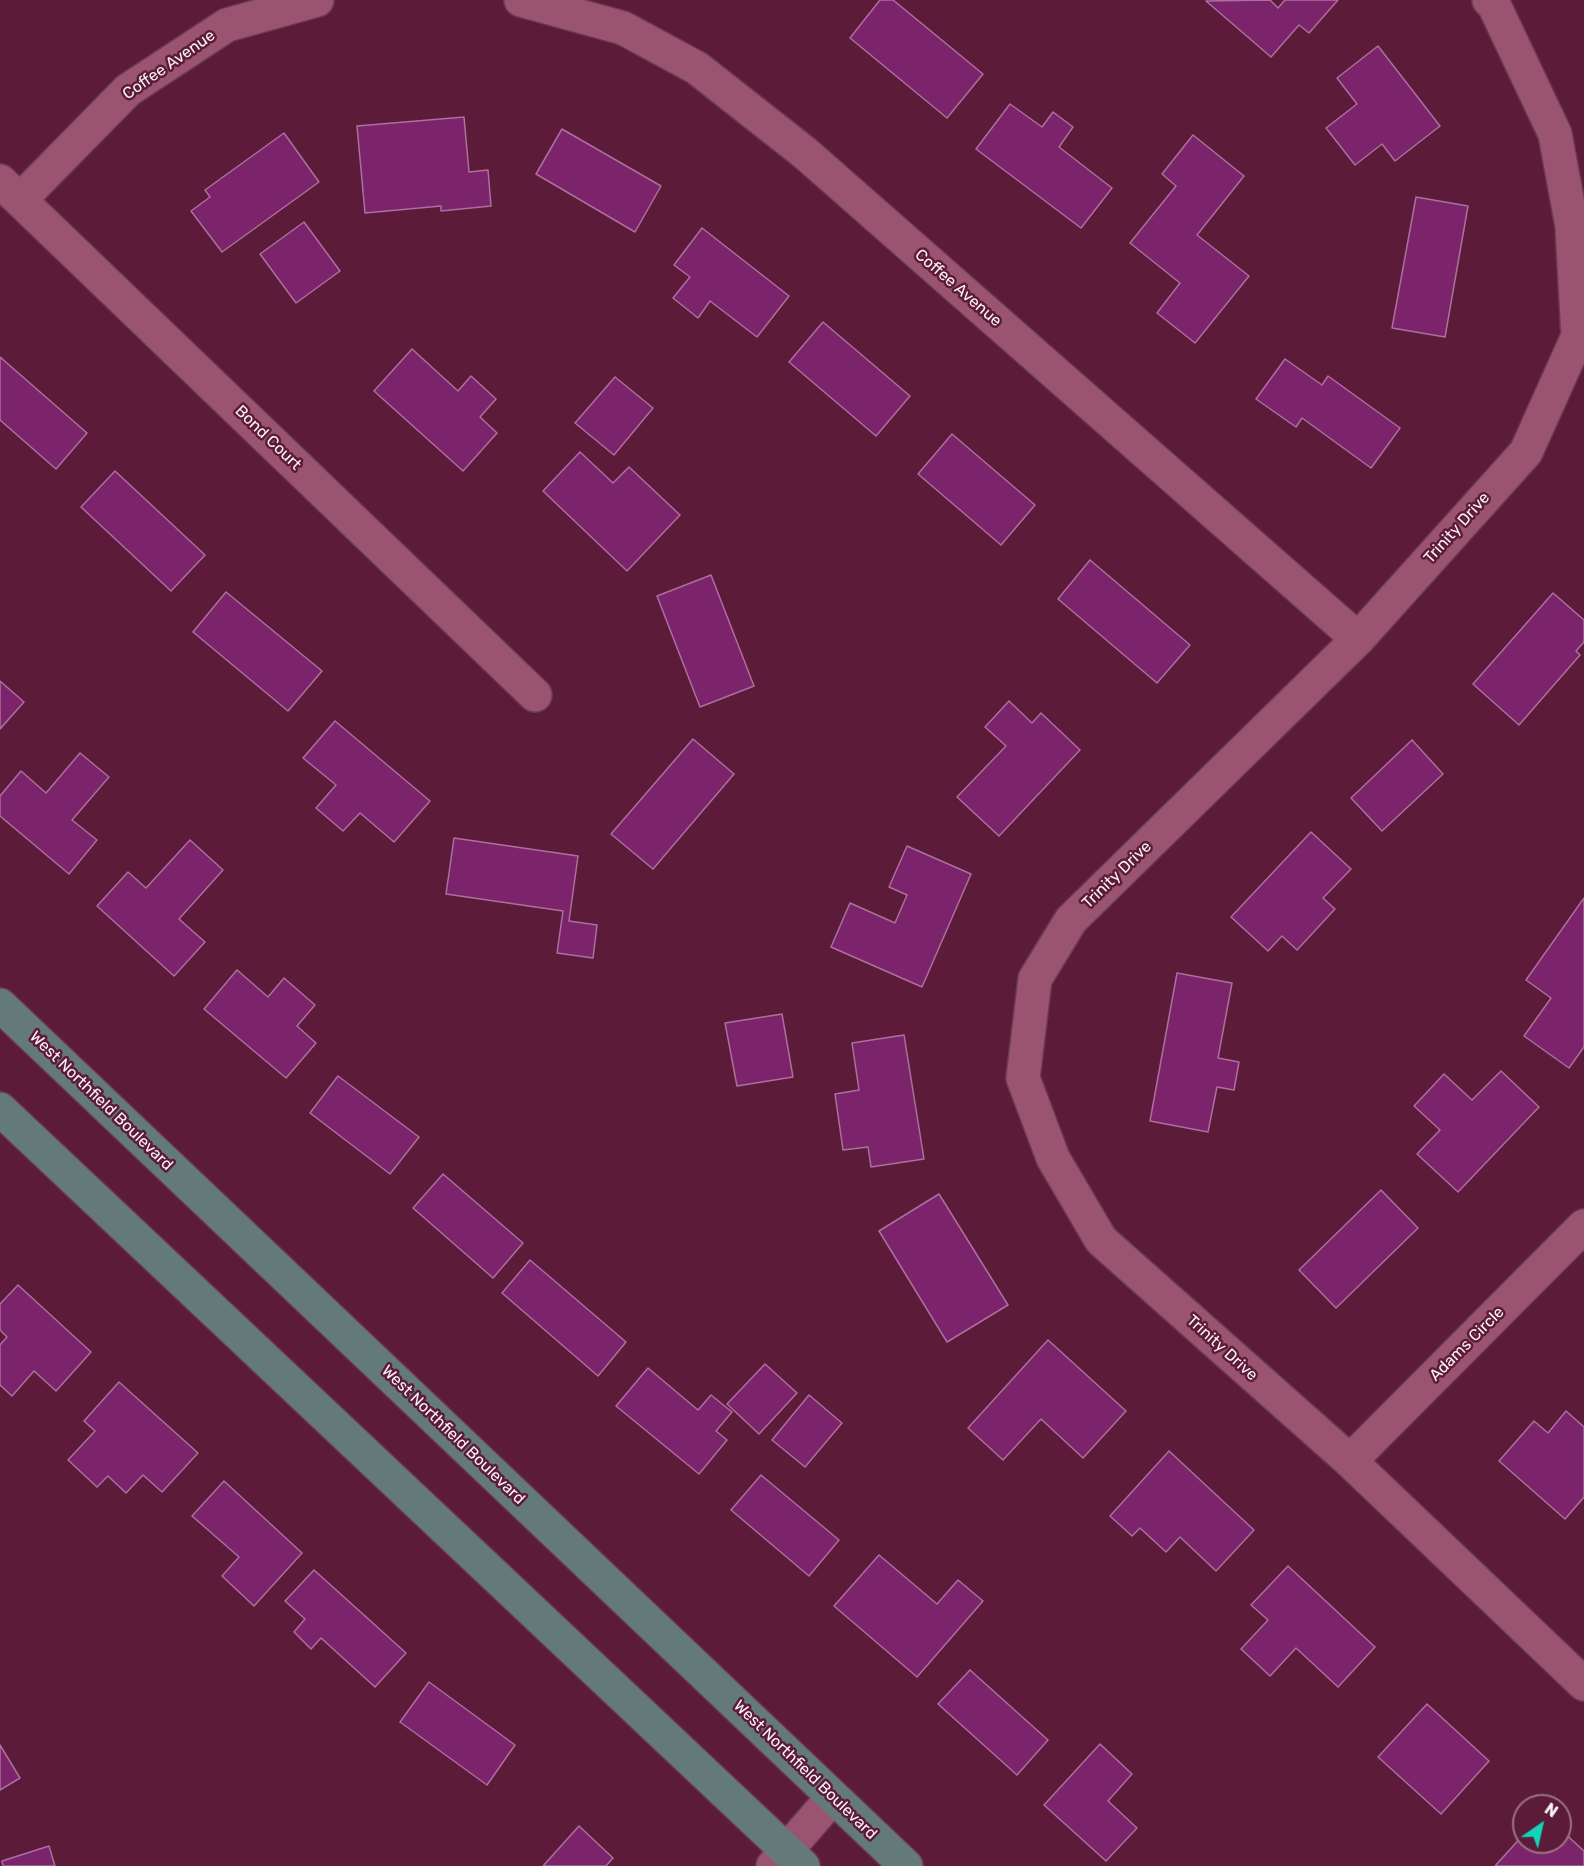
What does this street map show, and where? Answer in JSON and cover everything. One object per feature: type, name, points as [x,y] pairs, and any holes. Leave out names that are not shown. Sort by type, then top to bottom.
[{"type":"main road","name":"West Northfield Boulevard","points":[[0,1005],[906,1866]]},
{"type":"main road","points":[[0,1109],[788,1861]]},
{"type":"street","name":"Coffee Avenue","points":[[10,190],[128,90],[227,25],[317,0]]},
{"type":"street","name":"Coffee Avenue","points":[[521,0],[623,28],[697,68],[805,153],[1358,639]]},
{"type":"street","name":"Trinity Drive","points":[[1489,0],[1494,5],[1556,134],[1578,224],[1578,336],[1526,453],[1358,639],[1071,920],[1035,979],[1023,1078],[1053,1158],[1101,1240],[1350,1461],[1584,1684]]},
{"type":"street","name":"Bond Court","points":[[10,190],[535,695]]},
{"type":"street","name":"Adams Circle","points":[[1350,1461],[1584,1226]]},
{"type":"street","points":[[788,1861],[833,1797]]},
{"type":"building","points":[[880,0],[893,0],[983,74],[947,118],[850,38]]},
{"type":"building","points":[[1270,0],[1278,8],[1285,0],[1338,0],[1309,33],[1299,25],[1271,57],[1206,1]]},
{"type":"building","points":[[1378,46],[1440,126],[1395,161],[1382,144],[1355,165],[1326,128],[1357,104],[1337,78]]},
{"type":"building","points":[[1010,104],[1042,127],[1053,112],[1073,127],[1059,147],[1112,188],[1081,228],[976,149]]},
{"type":"building","points":[[464,117],[469,172],[488,170],[491,206],[441,211],[441,206],[365,213],[357,126]]},
{"type":"building","points":[[562,129],[661,186],[635,232],[536,174]]},
{"type":"building","points":[[284,133],[319,182],[222,252],[191,211],[210,197],[205,190]]},
{"type":"building","points":[[1193,135],[1244,176],[1197,235],[1249,276],[1195,343],[1157,313],[1180,283],[1130,243],[1176,186],[1162,174]]},
{"type":"building","points":[[1416,197],[1468,206],[1445,337],[1392,328]]},
{"type":"building","points":[[304,222],[340,271],[296,303],[260,254]]},
{"type":"building","points":[[702,228],[789,296],[757,337],[710,301],[698,318],[673,298],[690,277],[674,265]]},
{"type":"building","points":[[823,322],[910,396],[876,436],[789,362]]},
{"type":"building","points":[[412,349],[458,391],[471,376],[496,399],[480,417],[497,433],[463,471],[374,391]]},
{"type":"building","points":[[0,357],[87,433],[56,469],[0,420]]},
{"type":"building","points":[[1285,359],[1322,385],[1328,376],[1400,428],[1371,468],[1302,418],[1296,427],[1256,399]]},
{"type":"building","points":[[615,377],[653,408],[614,455],[575,423]]},
{"type":"building","points":[[952,434],[1035,505],[1001,545],[918,474]]},
{"type":"building","points":[[580,452],[613,483],[629,467],[680,515],[627,571],[543,491]]},
{"type":"building","points":[[115,471],[205,555],[171,591],[81,507]]},
{"type":"building","points":[[1090,560],[1190,645],[1157,683],[1058,599]]},
{"type":"building","points":[[711,575],[754,686],[700,707],[657,596]]},
{"type":"building","points":[[226,592],[322,671],[288,711],[193,632]]},
{"type":"building","points":[[1553,593],[1584,620],[1584,642],[1576,651],[1580,655],[1519,725],[1473,684]]},
{"type":"building","points":[[0,681],[24,702],[0,729]]},
{"type":"building","points":[[1009,701],[1032,723],[1041,713],[1080,750],[999,836],[957,797],[1006,746],[985,727]]},
{"type":"building","points":[[335,721],[430,801],[394,842],[360,813],[343,831],[316,808],[336,785],[303,758]]},
{"type":"building","points":[[693,739],[734,774],[653,869],[611,834]]},
{"type":"building","points":[[1412,740],[1443,774],[1382,831],[1351,798]]},
{"type":"building","points":[[80,753],[109,777],[72,820],[97,840],[69,874],[0,816],[0,796],[21,771],[46,793]]},
{"type":"building","points":[[1311,832],[1351,869],[1323,898],[1335,909],[1297,950],[1282,936],[1268,951],[1231,917]]},
{"type":"building","points":[[454,838],[578,856],[569,921],[597,925],[593,958],[557,953],[563,911],[446,894]]},
{"type":"building","points":[[190,840],[223,870],[179,919],[205,942],[174,976],[97,906],[128,872],[146,888]]},
{"type":"building","points":[[907,846],[971,874],[922,987],[831,947],[850,903],[895,923],[907,895],[889,887]]},
{"type":"building","points":[[1584,898],[1584,1047],[1569,1068],[1524,1036],[1551,998],[1526,980]]},
{"type":"building","points":[[237,970],[268,997],[284,978],[315,1005],[297,1026],[316,1043],[286,1078],[204,1009]]},
{"type":"building","points":[[1177,973],[1232,983],[1218,1058],[1239,1062],[1234,1090],[1217,1087],[1208,1132],[1150,1121]]},
{"type":"building","points":[[782,1014],[793,1077],[737,1086],[725,1023]]},
{"type":"building","points":[[904,1035],[924,1159],[871,1167],[868,1147],[843,1150],[835,1094],[859,1090],[852,1043]]},
{"type":"building","points":[[1501,1071],[1539,1107],[1458,1192],[1417,1154],[1440,1130],[1414,1106],[1444,1074],[1472,1100]]},
{"type":"building","points":[[338,1076],[419,1137],[390,1174],[310,1113]]},
{"type":"building","points":[[443,1174],[523,1243],[493,1278],[413,1208]]},
{"type":"building","points":[[1381,1190],[1418,1228],[1336,1308],[1299,1270]]},
{"type":"building","points":[[939,1194],[1008,1305],[947,1342],[879,1231]]},
{"type":"building","points":[[530,1260],[626,1342],[598,1376],[502,1293]]},
{"type":"building","points":[[18,1285],[91,1352],[56,1391],[34,1371],[12,1396],[0,1385],[0,1345],[7,1337],[0,1330],[0,1304]]},
{"type":"building","points":[[1048,1340],[1126,1411],[1083,1458],[1041,1419],[1003,1460],[968,1428]]},
{"type":"building","points":[[765,1364],[797,1393],[759,1434],[727,1404]]},
{"type":"building","points":[[648,1368],[698,1410],[711,1395],[732,1412],[716,1431],[727,1440],[699,1474],[616,1406]]},
{"type":"building","points":[[119,1382],[198,1453],[162,1492],[143,1475],[126,1493],[108,1476],[97,1487],[68,1460],[95,1431],[84,1421]]},
{"type":"building","points":[[809,1395],[842,1423],[805,1467],[772,1440]]},
{"type":"building","points":[[1566,1411],[1584,1427],[1584,1497],[1565,1519],[1499,1461],[1534,1421],[1548,1433]]},
{"type":"building","points":[[1169,1451],[1254,1530],[1216,1571],[1180,1537],[1166,1552],[1140,1528],[1132,1536],[1110,1516]]},
{"type":"building","points":[[761,1475],[839,1540],[809,1576],[731,1510]]},
{"type":"building","points":[[224,1481],[302,1553],[254,1606],[222,1576],[239,1557],[192,1516]]},
{"type":"building","points":[[879,1555],[937,1604],[958,1580],[983,1601],[917,1677],[834,1606]]},
{"type":"building","points":[[1288,1566],[1375,1647],[1338,1687],[1296,1648],[1270,1676],[1241,1649],[1268,1620],[1251,1605]]},
{"type":"building","points":[[314,1570],[406,1653],[375,1687],[321,1638],[311,1649],[294,1632],[305,1619],[285,1601]]},
{"type":"building","points":[[970,1670],[1048,1740],[1017,1775],[938,1704]]},
{"type":"building","points":[[429,1682],[515,1745],[487,1785],[400,1722]]},
{"type":"building","points":[[1427,1704],[1489,1761],[1441,1814],[1378,1757]]},
{"type":"building","points":[[1100,1744],[1132,1774],[1108,1801],[1137,1828],[1106,1861],[1044,1805]]},
{"type":"building","points":[[0,1745],[20,1778],[0,1790]]},
{"type":"building","points":[[579,1826],[613,1858],[606,1866],[543,1866]]},
{"type":"building","points":[[1572,1840],[1584,1851],[1584,1866],[1495,1866],[1512,1847],[1512,1854],[1572,1854]]},
{"type":"building","points":[[49,1846],[55,1866],[3,1866],[2,1861]]}]
